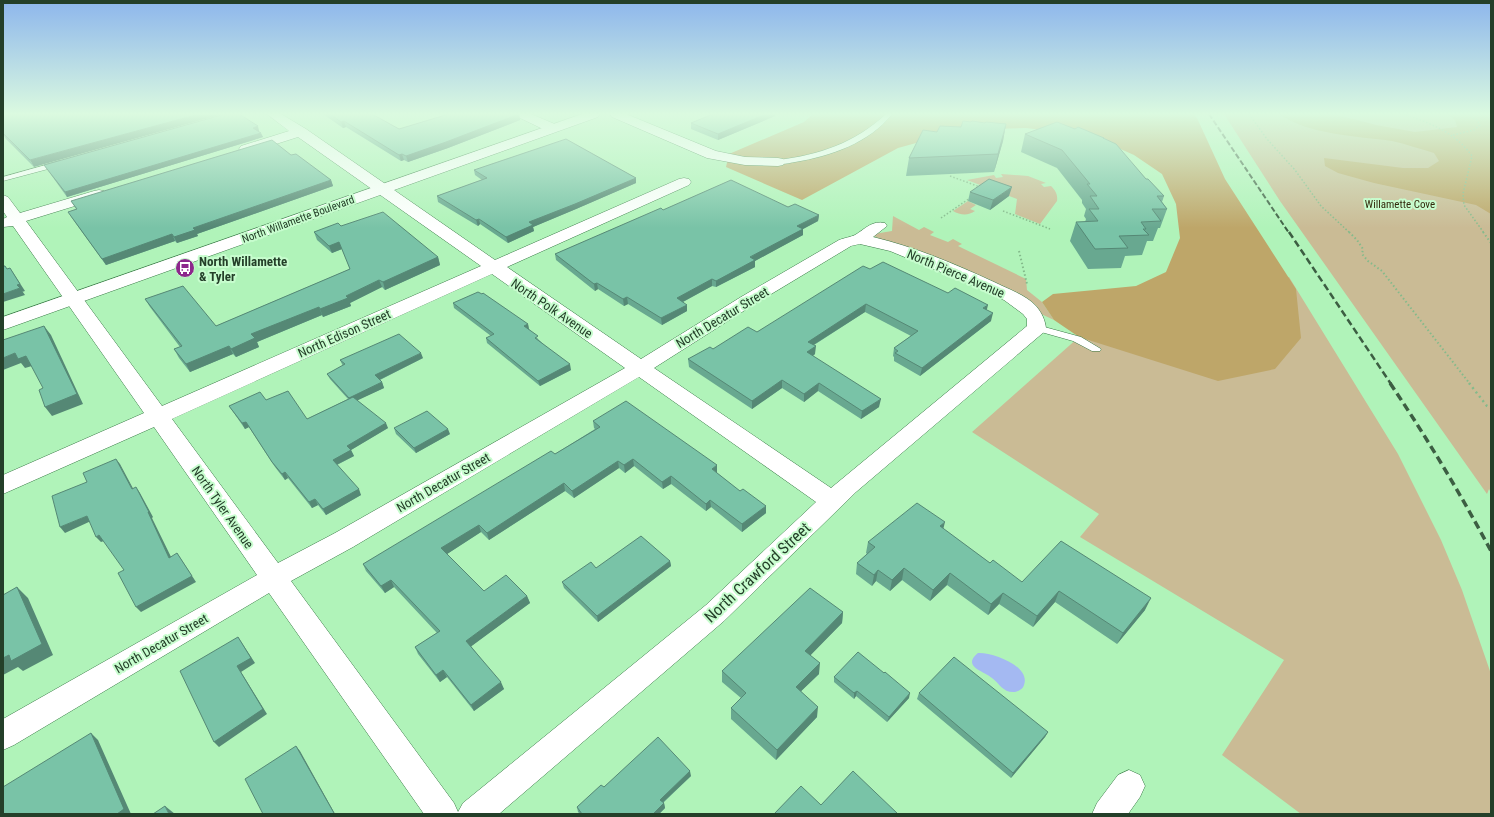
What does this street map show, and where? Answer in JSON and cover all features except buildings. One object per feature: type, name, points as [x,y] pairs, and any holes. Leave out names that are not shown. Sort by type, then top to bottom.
[{"type":"main road","name":"North Willamette Boulevard","points":[[3,324],[484,152]]},
{"type":"street","name":"North Polk Avenue","points":[[329,152],[492,267],[832,501]]},
{"type":"street","points":[[705,152],[712,155],[745,161],[778,162]]},
{"type":"street","name":"North Edison Street","points":[[3,484],[684,182]]},
{"type":"street","points":[[10,221],[113,190]]},
{"type":"street","name":"North Tyler Avenue","points":[[3,200],[10,221],[74,298],[443,814]]},
{"type":"street","name":"North Decatur Street","points":[[3,735],[273,578],[344,540],[640,368],[747,301],[845,243],[860,239],[879,226]]},
{"type":"street","name":"North Pierce Avenue","points":[[860,239],[895,247],[971,278],[1010,296],[1030,310],[1036,319],[1037,328]]},
{"type":"street","name":"North Crawford Street","points":[[474,814],[715,613],[832,501],[1037,328]]},
{"type":"street","points":[[1108,814],[1129,786]]},
{"type":"lane","points":[[778,162],[811,157],[826,152]]},
{"type":"lane","points":[[3,179],[64,162]]},
{"type":"lane","points":[[1037,328],[1077,338],[1096,349]]},
{"type":"path","points":[[1279,152],[1295,170],[1321,206],[1357,240],[1363,249],[1362,254],[1368,261],[1382,271],[1487,406],[1491,408]]},
{"type":"path","points":[[1470,152],[1472,156],[1463,194],[1464,205],[1491,244]]},
{"type":"path","points":[[950,176],[984,188],[978,192]]},
{"type":"path","points":[[941,218],[972,196]]},
{"type":"path","points":[[1003,211],[1050,229]]},
{"type":"path","points":[[1019,252],[1026,279]]},
{"type":"green space","name":"Willamette Cove","points":[[1249,152],[1491,152],[1491,493],[1489,489],[1487,494],[1280,201]]},
{"type":"green space","points":[[1001,174],[1028,176],[1046,183],[1041,184],[1044,187],[1051,186],[1054,189],[1057,194],[1057,201],[1040,224],[1015,214],[1017,199],[967,180],[994,175],[996,178],[1003,177]]},
{"type":"green space","points":[[968,201],[976,205],[970,209],[975,211],[970,214],[964,214],[953,211]]},
{"type":"green space","points":[[893,216],[919,230],[924,227],[934,232],[930,235],[948,242],[953,239],[962,244],[958,246],[1026,279],[1027,290],[1042,302],[1054,320],[874,236],[874,234],[892,231]]},
{"type":"green space","points":[[1289,277],[1398,454],[1441,540],[1462,590],[1491,674],[1491,814],[1301,814],[1222,755],[1284,660],[1080,537],[1099,514],[972,432],[1079,337]]},
{"type":"shaded area","points":[[733,152],[890,152],[802,200],[726,167],[729,154]]},
{"type":"shaded area","points":[[1128,152],[1213,152],[1225,179],[1296,289],[1301,338],[1275,369],[1218,381],[1079,337],[1054,320],[1042,302],[1053,294],[1136,286],[1166,272],[1180,238],[1176,204],[1162,174]]},
{"type":"shaded area","points":[[1431,152],[1491,152],[1491,214],[1476,205],[1374,183],[1338,173],[1325,166],[1324,158],[1403,168],[1428,168],[1439,161],[1434,153]]},
{"type":"water","points":[[978,653],[984,653],[1001,658],[1016,666],[1025,678],[1023,688],[1015,692],[1007,691],[989,675],[976,668],[972,662],[973,658]]},
{"type":"railway","points":[[1235,152],[1289,233]]},
{"type":"railway","points":[[1289,232],[1391,384]]},
{"type":"railway","points":[[1390,383],[1443,466],[1491,551]]},
{"type":"place","name":"North Willamette & Tyler","points":[[185,268]]}]
